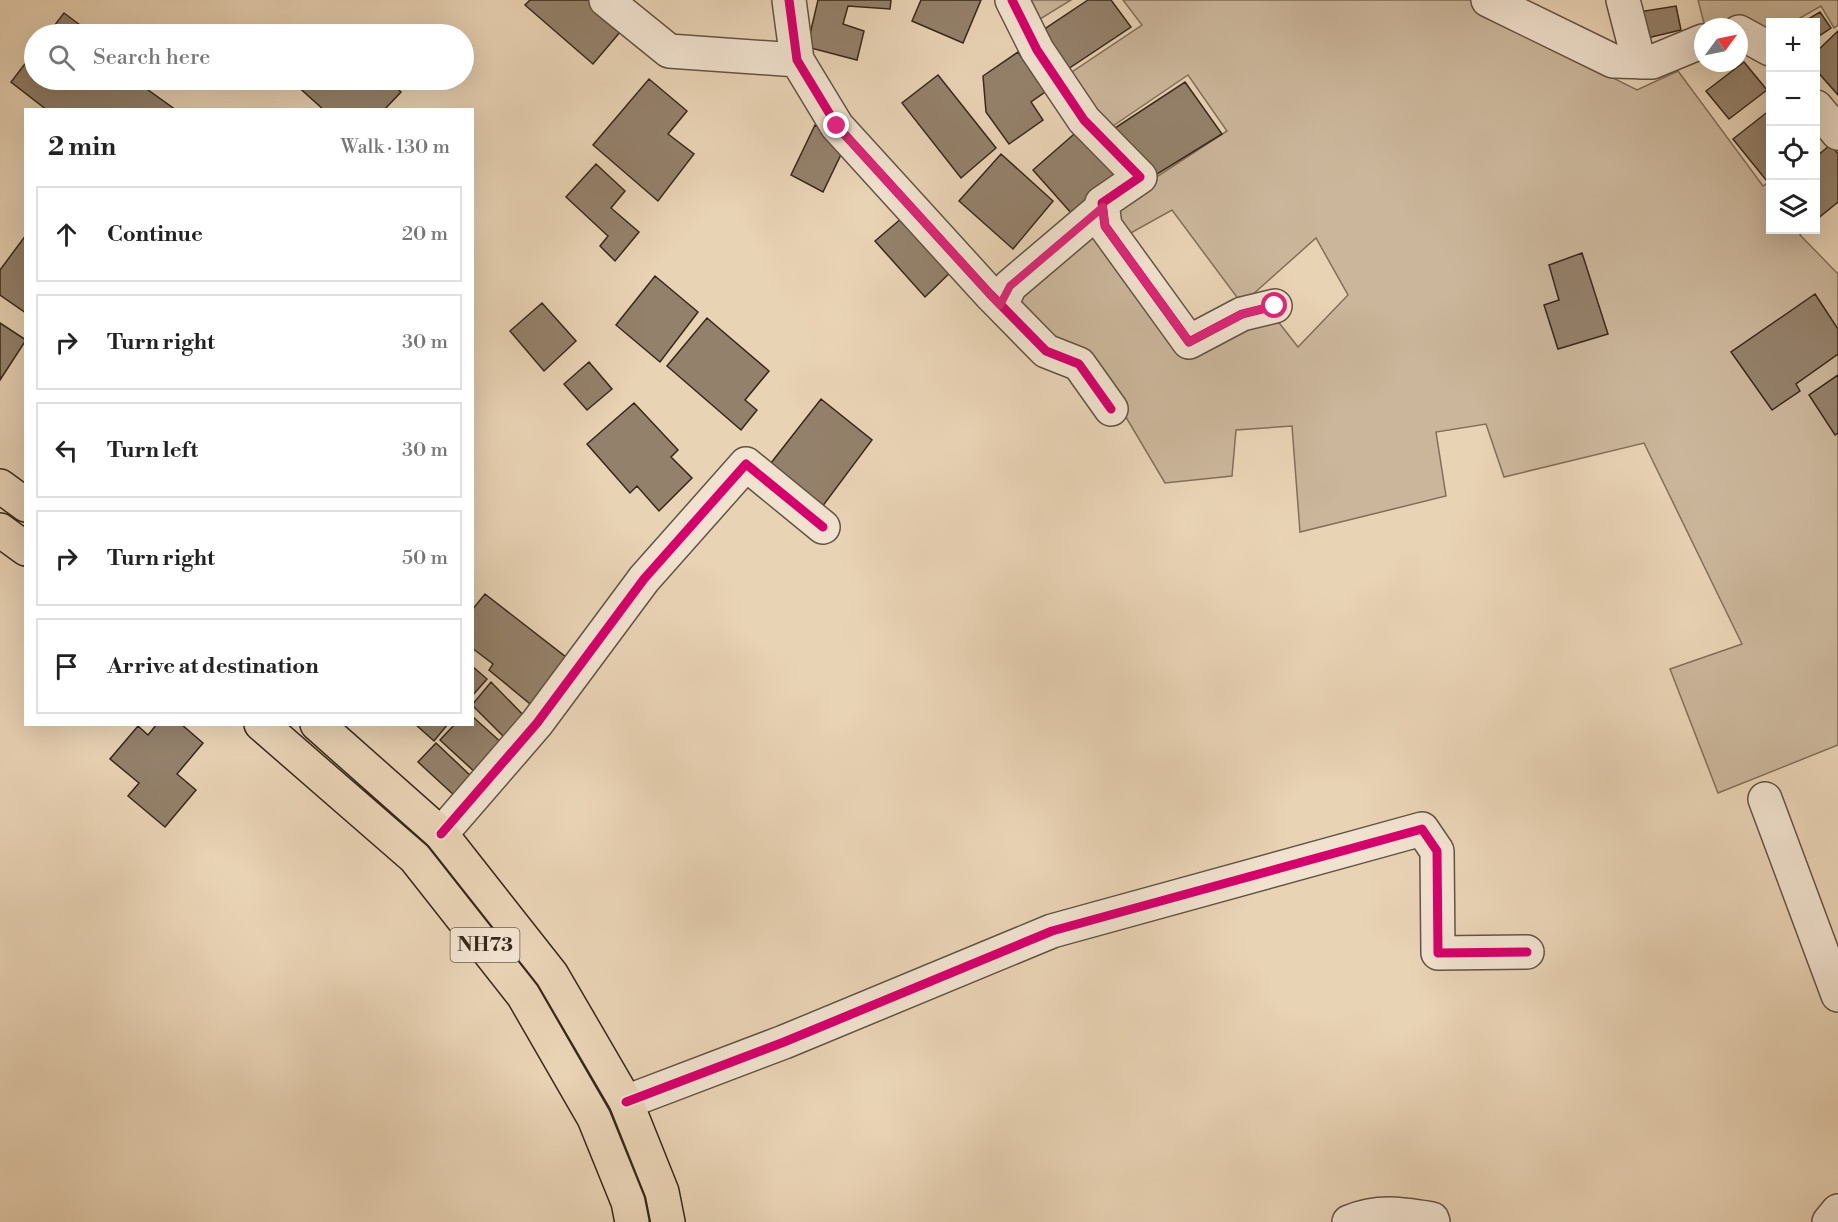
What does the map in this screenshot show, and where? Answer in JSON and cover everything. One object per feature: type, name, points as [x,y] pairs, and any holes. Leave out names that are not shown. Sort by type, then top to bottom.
[{"type":"highway","points":[[0,486],[24,504]]},
{"type":"highway","points":[[0,530],[24,548]]},
{"type":"highway","name":"NH73","points":[[263,726],[415,858],[523,995],[594,1118],[628,1202],[632,1222]]},
{"type":"highway","name":"NH73","points":[[319,726],[441,834],[552,975],[626,1102],[662,1192],[668,1222]]},
{"type":"street","points":[[606,0],[669,51],[797,60]]},
{"type":"street","points":[[789,0],[797,60],[837,126],[1000,305],[1046,351],[1079,364],[1111,409]]},
{"type":"street","points":[[1012,0],[1037,50],[1084,120],[1140,177],[1102,203],[1105,226],[1189,342],[1242,314],[1275,306]]},
{"type":"street","points":[[1488,0],[1613,61],[1652,62],[1694,45]]},
{"type":"street","points":[[1623,0],[1639,62]]},
{"type":"street","points":[[1748,36],[1766,45]]},
{"type":"street","points":[[1820,113],[1838,133]]},
{"type":"street","points":[[1000,305],[1010,286],[1103,207]]},
{"type":"street","points":[[441,834],[537,723],[644,579],[746,464],[823,527]]},
{"type":"street","points":[[1765,799],[1838,995]]},
{"type":"street","points":[[626,1102],[784,1042],[1052,931],[1422,829],[1437,851],[1438,953],[1527,952]]},
{"type":"street","points":[[1829,1222],[1838,1211]]},
{"type":"street","points":[[1348,1222],[1370,1214],[1401,1214],[1432,1219],[1433,1222]]},
{"type":"shaded area","points":[[1019,0],[1071,0],[1032,24]]},
{"type":"shaded area","points":[[1123,0],[1477,0],[1479,11],[1637,90],[1678,71],[1763,186],[1766,184],[1766,234],[1801,234],[1838,274],[1838,745],[1718,793],[1670,669],[1742,644],[1644,443],[1504,477],[1486,424],[1436,432],[1446,496],[1300,532],[1292,426],[1236,430],[1232,476],[1165,483],[1120,407],[1052,345],[1012,304],[1090,228],[1191,354],[1273,315],[1298,347],[1348,295],[1316,238],[1242,304],[1172,210],[1129,234],[1112,206],[1227,131],[1188,75],[1107,130],[1069,74],[1142,25]]},
{"type":"shaded area","points":[[1698,0],[1838,0],[1838,25],[1834,28],[1821,6],[1800,18],[1766,18],[1766,33],[1748,25],[1748,18],[1703,18]]},
{"type":"building","points":[[530,0],[596,0],[621,31],[593,64],[525,5]]},
{"type":"building","points":[[818,0],[891,0],[890,9],[848,6],[843,24],[864,31],[857,60],[807,47]]},
{"type":"building","points":[[921,0],[981,0],[963,43],[912,21]]},
{"type":"building","points":[[1088,0],[1111,0],[1131,27],[1065,71],[1040,32]]},
{"type":"building","points":[[1676,6],[1681,30],[1643,39],[1638,12]]},
{"type":"building","points":[[1820,12],[1831,28],[1820,35],[1820,18],[1810,18]]},
{"type":"building","points":[[64,13],[79,24],[56,24]]},
{"type":"building","points":[[1838,31],[1838,95],[1820,75],[1820,48]]},
{"type":"building","points":[[1018,52],[1045,92],[1031,102],[1043,120],[1009,144],[986,112],[983,76]]},
{"type":"building","points":[[24,65],[24,90],[148,90],[173,108],[44,108],[11,82]]},
{"type":"building","points":[[1748,67],[1766,89],[1729,119],[1706,91],[1731,72],[1748,72]]},
{"type":"building","points":[[938,75],[996,148],[961,178],[902,103]]},
{"type":"building","points":[[649,79],[687,111],[668,134],[694,154],[658,201],[593,145]]},
{"type":"building","points":[[1185,82],[1222,134],[1149,179],[1115,128]]},
{"type":"building","points":[[302,90],[399,90],[401,92],[386,108],[322,108]]},
{"type":"building","points":[[1766,113],[1766,180],[1733,139]]},
{"type":"building","points":[[815,125],[847,142],[823,192],[791,175]]},
{"type":"building","points":[[1081,128],[1120,171],[1072,214],[1033,170]]},
{"type":"building","points":[[1831,144],[1838,154],[1838,202],[1820,217],[1820,180],[1820,154]]},
{"type":"building","points":[[1001,154],[1053,201],[1013,249],[959,201]]},
{"type":"building","points":[[596,164],[625,191],[611,208],[639,232],[615,261],[600,246],[608,236],[566,197]]},
{"type":"building","points":[[909,212],[958,265],[925,297],[875,241]]},
{"type":"building","points":[[24,238],[24,312],[0,295],[0,270]]},
{"type":"building","points":[[1582,253],[1608,334],[1558,349],[1544,305],[1559,300],[1549,265]]},
{"type":"building","points":[[655,276],[698,312],[660,362],[616,325]]},
{"type":"building","points":[[1815,294],[1838,329],[1838,354],[1796,384],[1800,391],[1772,410],[1731,352]]},
{"type":"building","points":[[542,303],[576,341],[544,371],[510,331]]},
{"type":"building","points":[[707,318],[769,371],[745,400],[757,410],[741,430],[667,366]]},
{"type":"building","points":[[0,323],[24,339],[24,343],[0,380]]},
{"type":"building","points":[[589,362],[612,389],[587,410],[564,384]]},
{"type":"building","points":[[1838,375],[1838,433],[1835,435],[1809,395]]},
{"type":"building","points":[[821,399],[872,440],[822,507],[771,463]]},
{"type":"building","points":[[634,403],[678,450],[671,457],[692,478],[659,511],[637,486],[630,493],[587,444]]},
{"type":"building","points":[[485,594],[571,661],[535,708],[489,670],[493,664],[474,650],[474,608]]},
{"type":"building","points":[[474,668],[487,679],[474,694]]},
{"type":"building","points":[[491,682],[529,721],[509,742],[474,707],[474,703]]},
{"type":"building","points":[[474,718],[504,745],[477,774],[440,740],[453,726],[474,726]]},
{"type":"building","points":[[138,726],[148,735],[155,726],[183,726],[203,743],[177,774],[196,790],[165,827],[128,796],[139,783],[110,759]]},
{"type":"building","points":[[417,726],[446,726],[434,741]]},
{"type":"building","points":[[436,743],[472,777],[456,797],[418,762]]},
{"type":"cycle path","points":[[789,0],[797,60],[837,126],[990,294],[1046,351],[1079,364],[1111,409]]},
{"type":"cycle path","points":[[1012,0],[1037,50],[1084,120],[1140,177],[1102,203],[1105,226],[1189,342],[1242,314],[1275,306]]},
{"type":"cycle path","points":[[441,834],[537,723],[644,579],[746,464],[823,527]]},
{"type":"cycle path","points":[[626,1102],[784,1042],[1052,931],[1422,829],[1437,851],[1438,953],[1527,952]]},
{"type":"route","points":[[837,126],[1000,305],[1010,286],[1103,207],[1105,226],[1189,342],[1242,314],[1275,306]]}]
